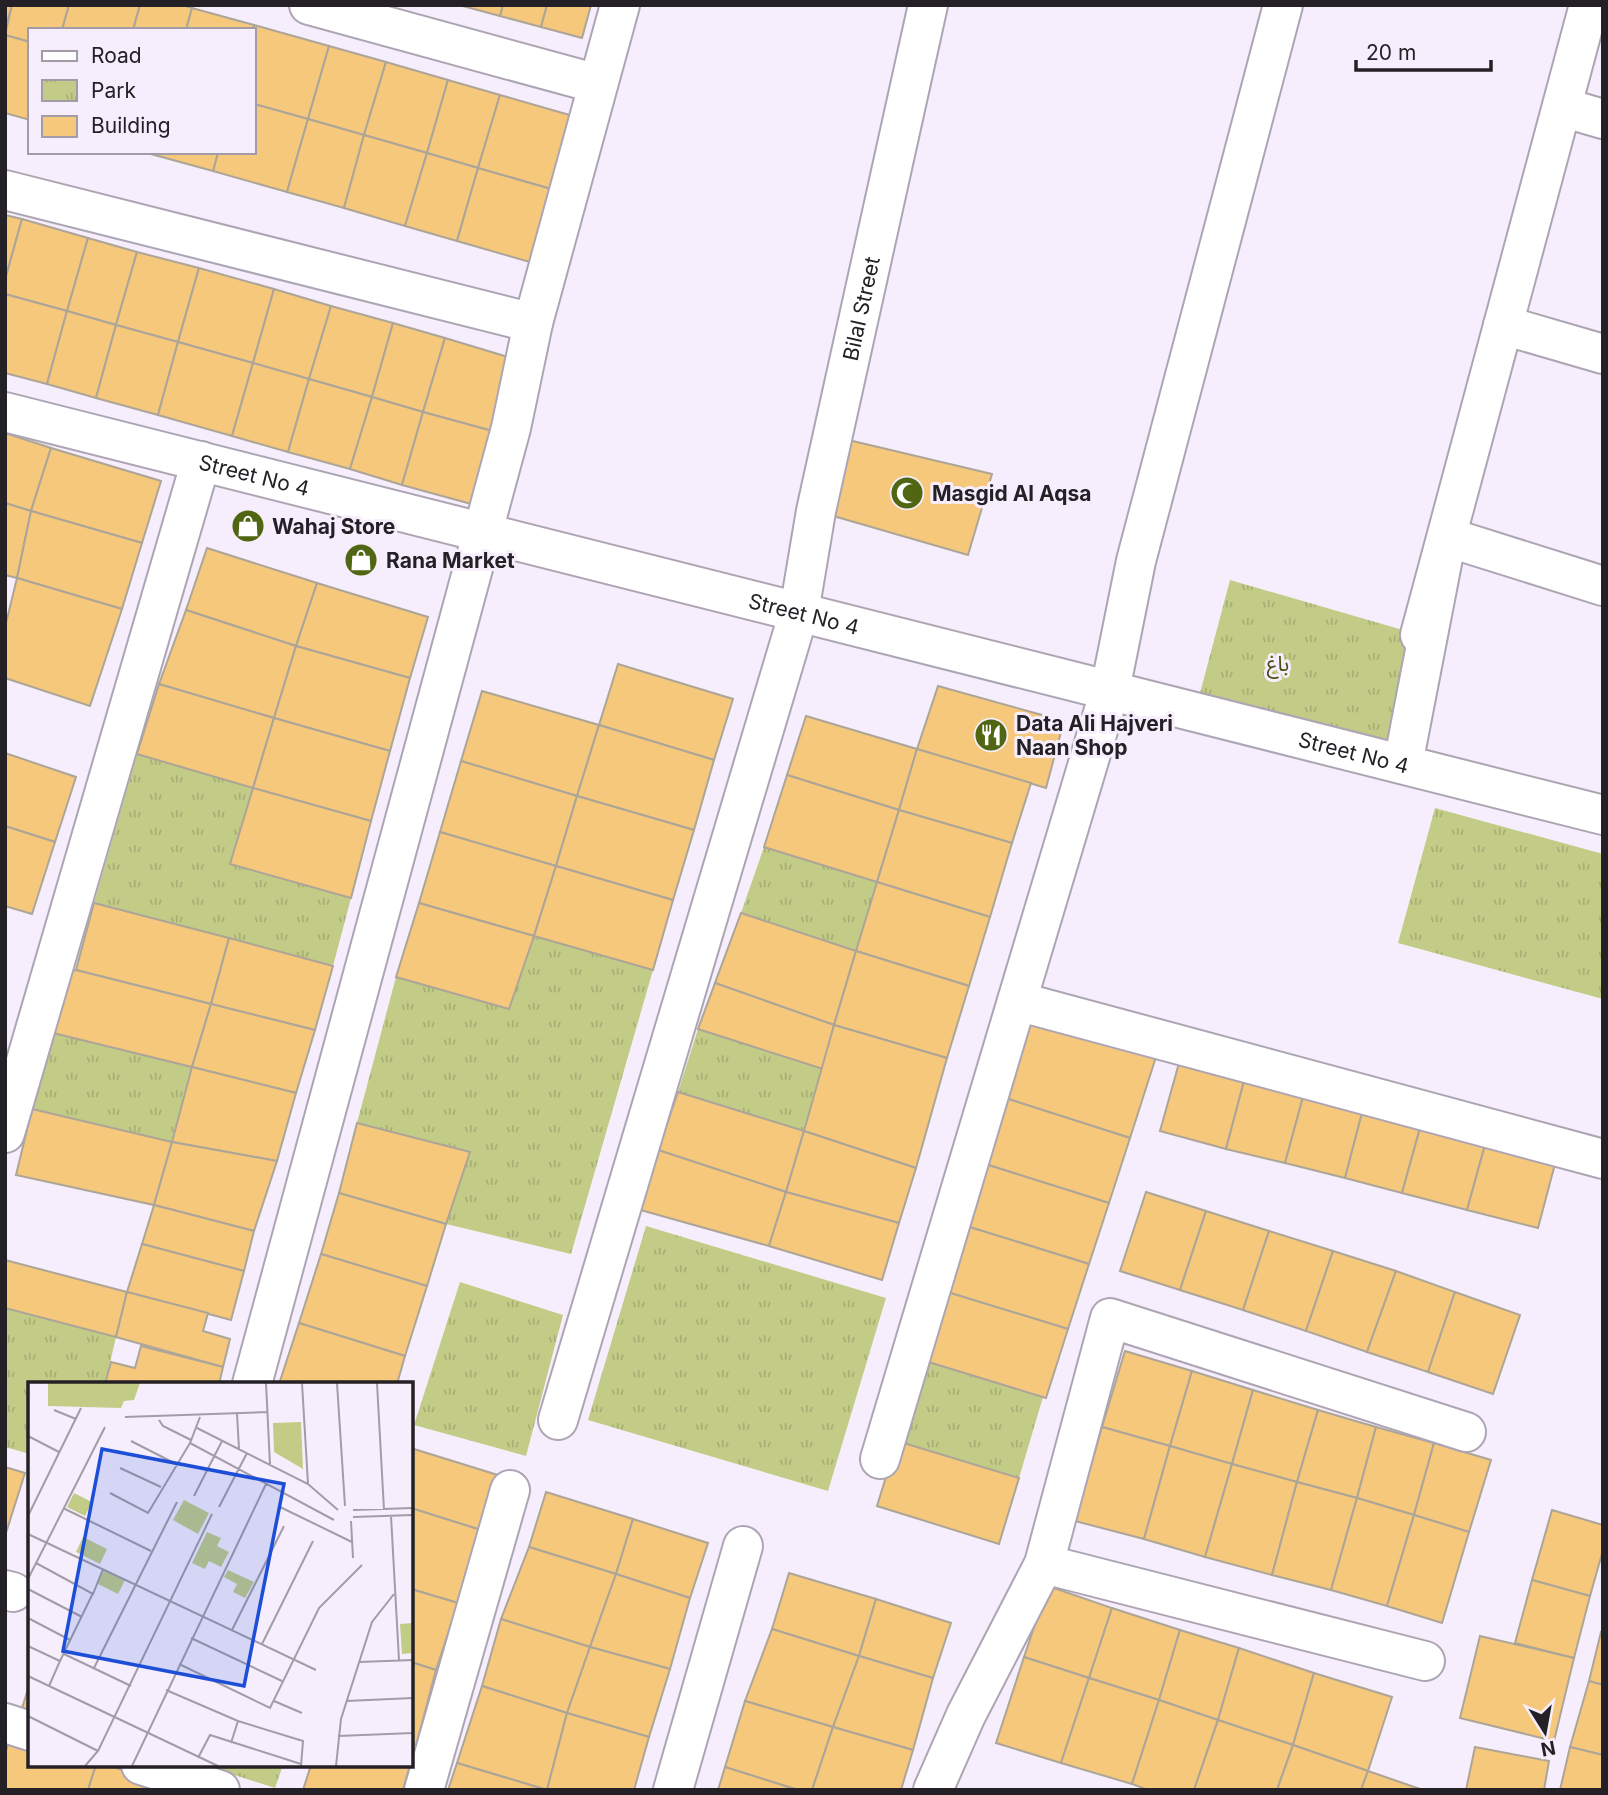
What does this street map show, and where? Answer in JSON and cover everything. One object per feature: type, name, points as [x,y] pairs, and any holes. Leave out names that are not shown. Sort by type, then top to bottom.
[{"type":"street","points":[[309,5],[598,84]]},
{"type":"street","points":[[253,1382],[511,428],[533,323],[620,5]]},
{"type":"street","name":"Bilal Street","points":[[558,1420],[799,612],[816,511],[928,5]]},
{"type":"street","points":[[880,1459],[1110,691],[1136,561],[1283,5]]},
{"type":"street","points":[[1420,635],[1589,5]]},
{"type":"street","points":[[1562,107],[1603,119]]},
{"type":"street","points":[[5,190],[533,323]]},
{"type":"street","points":[[1503,325],[1603,354]]},
{"type":"street","name":"Street No 4","points":[[5,412],[1603,815]]},
{"type":"street","points":[[5,1133],[201,461]]},
{"type":"street","points":[[1447,537],[1603,586]]},
{"type":"street","points":[[1404,764],[1447,537]]},
{"type":"street","points":[[1017,1002],[1603,1159]]},
{"type":"street","points":[[942,1788],[966,1715],[1044,1564],[1110,1318],[1466,1432]]},
{"type":"street","points":[[424,1790],[510,1490]]},
{"type":"street","points":[[673,1790],[743,1546]]},
{"type":"street","points":[[1044,1564],[1425,1661]]},
{"type":"street","points":[[5,1723],[28,1730]]},
{"type":"street","points":[[149,1767],[220,1790]]},
{"type":"green space","name":"باغ","points":[[1230,580],[1420,635],[1403,764],[1195,712]]},
{"type":"green space","points":[[137,754],[253,788],[230,864],[351,898],[333,966],[94,903]]},
{"type":"green space","points":[[1435,808],[1603,854],[1603,999],[1398,943]]},
{"type":"green space","points":[[764,847],[877,882],[856,951],[741,913]]},
{"type":"green space","points":[[534,936],[653,970],[571,1254],[446,1224],[470,1152],[357,1123],[396,977],[509,1009]]},
{"type":"green space","points":[[698,1029],[823,1069],[804,1131],[678,1092]]},
{"type":"green space","points":[[49,1032],[192,1067],[172,1142],[32,1109]]},
{"type":"green space","points":[[646,1226],[886,1298],[828,1491],[588,1420]]},
{"type":"green space","points":[[460,1282],[563,1315],[526,1456],[414,1425]]},
{"type":"green space","points":[[5,1308],[116,1337],[105,1382],[28,1382],[28,1453],[5,1447]]},
{"type":"green space","points":[[922,1360],[1043,1397],[1019,1478],[897,1441]]},
{"type":"green space","points":[[209,1767],[282,1767],[275,1788]]},
{"type":"building","points":[[5,5],[12,5],[5,30]]},
{"type":"building","points":[[12,5],[69,5],[63,28],[28,28],[28,41],[5,35]]},
{"type":"building","points":[[69,5],[140,5],[134,28],[63,28]]},
{"type":"building","points":[[140,5],[183,5],[192,8],[187,28],[134,28]]},
{"type":"building","points":[[459,5],[503,5],[500,16]]},
{"type":"building","points":[[503,5],[547,5],[541,27],[500,16]]},
{"type":"building","points":[[547,5],[591,5],[582,38],[541,27]]},
{"type":"building","points":[[192,8],[254,25],[253,28],[187,28]]},
{"type":"building","points":[[254,25],[329,46],[308,119],[256,105]]},
{"type":"building","points":[[5,35],[28,41],[28,119],[5,113]]},
{"type":"building","points":[[329,46],[386,62],[364,135],[308,119]]},
{"type":"building","points":[[386,62],[448,80],[427,153],[364,135]]},
{"type":"building","points":[[448,80],[500,95],[478,168],[427,153]]},
{"type":"building","points":[[500,95],[573,116],[551,189],[478,168]]},
{"type":"building","points":[[256,105],[308,119],[287,192],[213,171],[217,154],[256,154]]},
{"type":"building","points":[[308,119],[364,135],[344,208],[287,192]]},
{"type":"building","points":[[364,135],[427,153],[405,226],[344,208]]},
{"type":"building","points":[[427,153],[478,168],[457,241],[405,226]]},
{"type":"building","points":[[151,154],[217,154],[213,171]]},
{"type":"building","points":[[478,168],[551,189],[530,262],[457,241]]},
{"type":"building","points":[[5,215],[22,219],[5,280]]},
{"type":"building","points":[[22,219],[88,238],[67,311],[5,294],[5,280]]},
{"type":"building","points":[[88,238],[137,252],[116,325],[67,311]]},
{"type":"building","points":[[137,252],[199,268],[178,342],[116,325]]},
{"type":"building","points":[[199,268],[274,289],[253,363],[178,342]]},
{"type":"building","points":[[274,289],[331,306],[309,379],[253,363]]},
{"type":"building","points":[[5,294],[67,311],[47,384],[5,373]]},
{"type":"building","points":[[331,306],[393,323],[372,397],[309,379]]},
{"type":"building","points":[[67,311],[116,325],[96,398],[47,384]]},
{"type":"building","points":[[393,323],[445,338],[423,412],[372,397]]},
{"type":"building","points":[[116,325],[178,342],[158,415],[96,398]]},
{"type":"building","points":[[445,338],[518,360],[496,432],[423,412]]},
{"type":"building","points":[[178,342],[253,363],[232,436],[158,415]]},
{"type":"building","points":[[253,363],[309,379],[288,452],[232,436]]},
{"type":"building","points":[[309,379],[372,397],[350,469],[288,452]]},
{"type":"building","points":[[372,397],[423,412],[402,485],[350,469]]},
{"type":"building","points":[[423,412],[496,432],[475,505],[402,485]]},
{"type":"building","points":[[5,433],[51,448],[31,511],[5,503]]},
{"type":"building","name":"Masgid Al Aqsa","points":[[840,438],[992,474],[968,555],[823,513]]},
{"type":"building","points":[[51,448],[161,481],[142,543],[31,511]]},
{"type":"building","points":[[5,503],[31,511],[17,578],[5,575]]},
{"type":"building","points":[[31,511],[142,543],[122,609],[17,578]]},
{"type":"building","points":[[207,548],[317,583],[296,646],[186,610]]},
{"type":"building","points":[[17,578],[122,609],[90,706],[5,678],[5,627]]},
{"type":"building","points":[[317,583],[428,617],[410,678],[296,646]]},
{"type":"building","points":[[186,610],[296,646],[274,718],[159,684]]},
{"type":"building","points":[[296,646],[410,678],[390,751],[274,718]]},
{"type":"building","points":[[618,664],[733,699],[714,760],[599,725]]},
{"type":"building","points":[[159,684],[274,718],[253,788],[137,754]]},
{"type":"building","name":"Data Ali Hajveri Naan Shop","points":[[938,686],[1064,721],[1046,788],[917,749]]},
{"type":"building","points":[[482,691],[599,725],[577,796],[461,761]]},
{"type":"building","points":[[806,716],[917,749],[899,810],[787,775]]},
{"type":"building","points":[[274,718],[390,751],[371,821],[253,788]]},
{"type":"building","points":[[599,725],[714,760],[694,830],[577,796]]},
{"type":"building","points":[[917,749],[1031,783],[1012,843],[899,810]]},
{"type":"building","points":[[5,753],[76,777],[55,842],[5,826]]},
{"type":"building","points":[[461,761],[577,796],[556,866],[440,832]]},
{"type":"building","points":[[787,775],[899,810],[877,882],[764,847]]},
{"type":"building","points":[[253,788],[371,821],[351,898],[230,864]]},
{"type":"building","points":[[577,796],[694,830],[673,900],[556,866]]},
{"type":"building","points":[[899,810],[1012,843],[990,917],[877,882]]},
{"type":"building","points":[[5,826],[55,842],[32,914],[5,906]]},
{"type":"building","points":[[440,832],[556,866],[534,936],[419,903]]},
{"type":"building","points":[[556,866],[673,900],[653,970],[534,936]]},
{"type":"building","points":[[877,882],[990,917],[969,986],[856,951]]},
{"type":"building","points":[[94,903],[229,938],[211,1004],[76,970]]},
{"type":"building","points":[[419,903],[534,936],[509,1009],[396,977]]},
{"type":"building","points":[[741,913],[856,951],[834,1025],[715,983]]},
{"type":"building","points":[[229,938],[333,966],[315,1030],[211,1004]]},
{"type":"building","points":[[856,951],[969,986],[947,1058],[834,1025]]},
{"type":"building","points":[[76,970],[211,1004],[192,1067],[49,1032],[62,972]]},
{"type":"building","points":[[715,983],[834,1025],[823,1069],[698,1029]]},
{"type":"building","points":[[211,1004],[315,1030],[296,1093],[192,1067]]},
{"type":"building","points":[[1027,1018],[1156,1057],[1130,1138],[1002,1097]]},
{"type":"building","points":[[834,1025],[947,1058],[916,1168],[804,1131]]},
{"type":"building","points":[[1179,1063],[1244,1081],[1226,1149],[1160,1131]]},
{"type":"building","points":[[192,1067],[296,1093],[277,1161],[172,1142]]},
{"type":"building","points":[[1244,1081],[1303,1097],[1285,1163],[1226,1149]]},
{"type":"building","points":[[678,1092],[804,1131],[786,1192],[658,1150]]},
{"type":"building","points":[[1002,1097],[1130,1138],[1109,1203],[982,1163]]},
{"type":"building","points":[[1303,1097],[1362,1113],[1345,1178],[1285,1163]]},
{"type":"building","points":[[32,1109],[172,1142],[154,1205],[16,1175]]},
{"type":"building","points":[[1362,1113],[1420,1128],[1402,1193],[1345,1178]]},
{"type":"building","points":[[357,1123],[470,1152],[446,1224],[339,1193]]},
{"type":"building","points":[[1420,1128],[1485,1145],[1467,1210],[1402,1193]]},
{"type":"building","points":[[804,1131],[916,1168],[899,1223],[786,1192]]},
{"type":"building","points":[[172,1142],[277,1161],[254,1231],[154,1205]]},
{"type":"building","points":[[1485,1145],[1555,1164],[1538,1228],[1467,1210]]},
{"type":"building","points":[[658,1150],[786,1192],[769,1246],[637,1209]]},
{"type":"building","points":[[982,1163],[1109,1203],[1089,1264],[963,1225]]},
{"type":"building","points":[[786,1192],[899,1223],[882,1280],[769,1246]]},
{"type":"building","points":[[1146,1192],[1206,1211],[1180,1290],[1120,1271]]},
{"type":"building","points":[[339,1193],[446,1224],[427,1286],[321,1254]]},
{"type":"building","points":[[154,1205],[254,1231],[244,1271],[142,1244]]},
{"type":"building","points":[[1206,1211],[1269,1231],[1243,1310],[1180,1290]]},
{"type":"building","points":[[963,1225],[1089,1264],[1068,1329],[944,1291]]},
{"type":"building","points":[[1269,1231],[1333,1251],[1306,1331],[1243,1310]]},
{"type":"building","points":[[142,1244],[244,1271],[231,1320],[127,1292]]},
{"type":"building","points":[[1333,1251],[1396,1271],[1367,1352],[1306,1331]]},
{"type":"building","points":[[321,1254],[427,1286],[405,1356],[299,1323]]},
{"type":"building","points":[[5,1260],[127,1292],[116,1337],[5,1308]]},
{"type":"building","points":[[1396,1271],[1455,1292],[1428,1372],[1367,1352]]},
{"type":"building","points":[[944,1291],[1068,1329],[1046,1398],[922,1360]]},
{"type":"building","points":[[127,1292],[208,1313],[203,1331],[230,1339],[223,1367],[116,1337]]},
{"type":"building","points":[[1455,1292],[1520,1315],[1493,1394],[1428,1372]]},
{"type":"building","points":[[299,1323],[405,1356],[398,1382],[280,1382]]},
{"type":"building","points":[[141,1346],[223,1367],[219,1382],[106,1382],[111,1362],[135,1368]]},
{"type":"building","points":[[1125,1351],[1192,1371],[1170,1446],[1102,1427]]},
{"type":"building","points":[[1192,1371],[1253,1390],[1232,1464],[1170,1446]]},
{"type":"building","points":[[1253,1390],[1318,1410],[1297,1482],[1232,1464]]},
{"type":"building","points":[[1318,1410],[1376,1427],[1357,1498],[1297,1482]]},
{"type":"building","points":[[1102,1427],[1170,1446],[1144,1539],[1075,1521]]},
{"type":"building","points":[[1376,1427],[1434,1443],[1414,1515],[1357,1498]]},
{"type":"building","points":[[897,1441],[1019,1478],[999,1544],[877,1506]]},
{"type":"building","points":[[1434,1443],[1491,1460],[1469,1532],[1414,1515]]},
{"type":"building","points":[[1170,1446],[1232,1464],[1205,1557],[1144,1539]]},
{"type":"building","points":[[414,1449],[501,1476],[484,1531],[413,1509]]},
{"type":"building","points":[[1232,1464],[1297,1482],[1272,1575],[1205,1557]]},
{"type":"building","points":[[5,1467],[25,1473],[5,1536]]},
{"type":"building","points":[[1297,1482],[1357,1498],[1331,1590],[1272,1575]]},
{"type":"building","points":[[546,1492],[633,1519],[616,1574],[529,1547]]},
{"type":"building","points":[[1357,1498],[1414,1515],[1387,1606],[1331,1590]]},
{"type":"building","points":[[413,1509],[484,1531],[458,1603],[413,1590]]},
{"type":"building","points":[[1552,1510],[1603,1525],[1603,1550],[1590,1596],[1532,1580]]},
{"type":"building","points":[[1414,1515],[1469,1532],[1442,1623],[1387,1606]]},
{"type":"building","points":[[633,1519],[708,1543],[690,1598],[616,1574]]},
{"type":"building","points":[[529,1547],[616,1574],[590,1647],[501,1619]]},
{"type":"building","points":[[789,1573],[876,1599],[859,1656],[772,1629]]},
{"type":"building","points":[[616,1574],[690,1598],[670,1669],[590,1647]]},
{"type":"building","points":[[1532,1580],[1590,1596],[1574,1658],[1515,1643]]},
{"type":"building","points":[[1048,1586],[1112,1608],[1089,1678],[1024,1657]]},
{"type":"building","points":[[413,1590],[458,1603],[436,1670],[413,1663]]},
{"type":"building","points":[[876,1599],[951,1623],[933,1678],[859,1656]]},
{"type":"building","points":[[1112,1608],[1180,1630],[1159,1700],[1089,1678]]},
{"type":"building","points":[[501,1619],[590,1647],[567,1713],[482,1686]]},
{"type":"building","points":[[772,1629],[859,1656],[833,1727],[745,1701]]},
{"type":"building","points":[[1180,1630],[1239,1648],[1218,1720],[1159,1700]]},
{"type":"building","points":[[1601,1632],[1603,1633],[1603,1685],[1589,1681]]},
{"type":"building","points":[[1480,1636],[1574,1658],[1554,1741],[1460,1718]]},
{"type":"building","points":[[590,1647],[670,1669],[649,1737],[567,1713]]},
{"type":"building","points":[[1239,1648],[1314,1673],[1293,1745],[1218,1720]]},
{"type":"building","points":[[859,1656],[933,1678],[913,1750],[833,1727]]},
{"type":"building","points":[[1024,1657],[1089,1678],[1061,1763],[996,1743]]},
{"type":"building","points":[[413,1663],[436,1670],[416,1746],[413,1745]]},
{"type":"building","points":[[1314,1673],[1392,1697],[1368,1771],[1293,1745]]},
{"type":"building","points":[[1089,1678],[1159,1700],[1132,1784],[1061,1763]]},
{"type":"building","points":[[1589,1681],[1603,1685],[1603,1755],[1570,1747]]},
{"type":"building","points":[[482,1686],[567,1713],[547,1790],[457,1763]]},
{"type":"building","points":[[28,1689],[28,1710],[22,1708]]},
{"type":"building","points":[[1159,1700],[1218,1720],[1194,1790],[1148,1790],[1132,1784]]},
{"type":"building","points":[[745,1701],[833,1727],[812,1790],[798,1790],[725,1767]]},
{"type":"building","points":[[567,1713],[649,1737],[634,1790],[547,1790]]},
{"type":"building","points":[[1218,1720],[1293,1745],[1277,1790],[1194,1790]]},
{"type":"building","points":[[833,1727],[913,1750],[901,1790],[812,1790]]},
{"type":"building","points":[[11,1734],[28,1739],[28,1767],[95,1767],[88,1790],[5,1790],[5,1754]]},
{"type":"building","points":[[1293,1745],[1368,1771],[1361,1790],[1277,1790]]},
{"type":"building","points":[[1475,1747],[1549,1761],[1544,1790],[1466,1790]]},
{"type":"building","points":[[1570,1747],[1603,1755],[1603,1790],[1560,1790]]},
{"type":"building","points":[[457,1763],[547,1790],[448,1790]]},
{"type":"building","points":[[95,1767],[113,1767],[186,1790],[88,1790]]},
{"type":"building","points":[[310,1767],[409,1767],[403,1790],[303,1790]]},
{"type":"building","points":[[725,1767],[798,1790],[718,1790]]},
{"type":"building","points":[[1368,1771],[1423,1790],[1361,1790]]},
{"type":"place","name":"Masgid Al Aqsa","points":[[907,493]]},
{"type":"place","name":"Wahaj Store","points":[[248,526]]},
{"type":"place","name":"Rana Market","points":[[361,560]]},
{"type":"place","name":"Data Ali Hajveri Naan Shop","points":[[991,735]]}]
